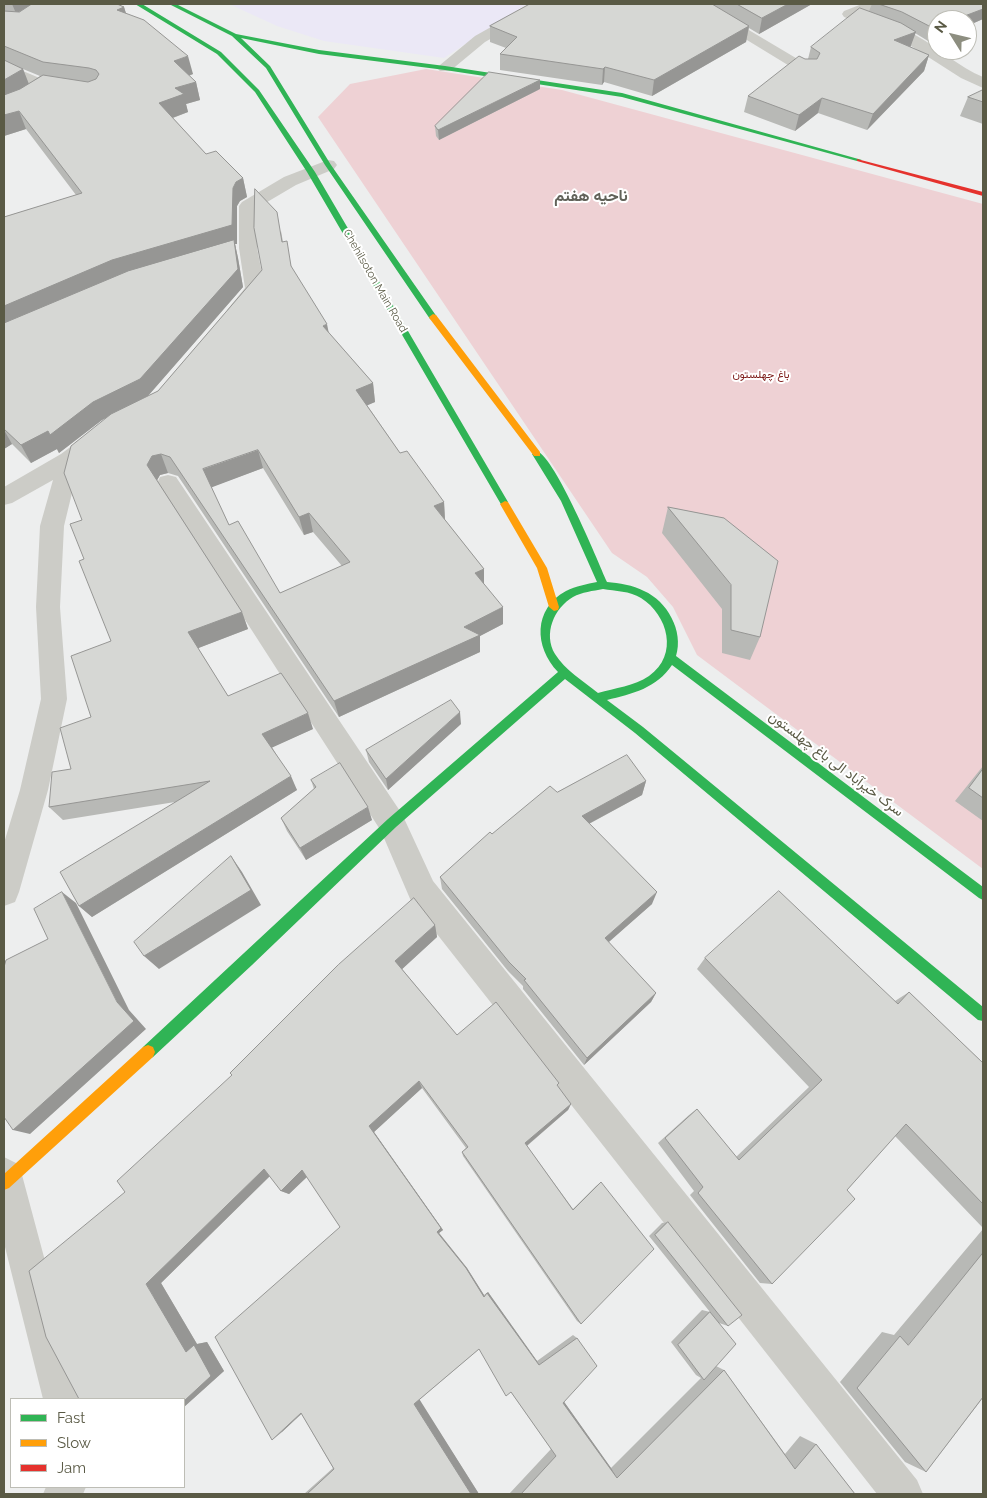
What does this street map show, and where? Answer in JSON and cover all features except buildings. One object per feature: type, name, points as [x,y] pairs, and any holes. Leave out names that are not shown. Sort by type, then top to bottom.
[{"type":"main road","name":"Chehilsoton Main Road","points":[[138,4],[219,53],[257,91],[311,172],[542,568],[554,607]]},
{"type":"main road","name":"Chehilsoton Main Road","points":[[172,4],[234,35],[268,67],[328,165],[430,312],[549,470],[575,518],[603,585]]},
{"type":"main road","points":[[234,35],[319,52],[445,68],[622,95],[983,194]]},
{"type":"main road","points":[[268,67],[286,60],[319,52]]},
{"type":"main road","points":[[596,698],[642,684],[659,673],[671,658],[674,640],[670,622],[660,607],[643,594],[623,587],[603,585],[584,588],[567,596],[554,607],[546,622],[544,638],[549,654],[565,672],[596,698],[639,730],[983,1015]]},
{"type":"main road","name":"سرک خیرآباد الی باغ چهلستون","points":[[671,658],[983,894]]},
{"type":"main road","points":[[4,1180],[247,961],[392,824],[565,672]]},
{"type":"street","points":[[445,68],[480,39],[542,4]]},
{"type":"street","points":[[695,4],[806,70]]},
{"type":"street","points":[[874,4],[849,14],[880,22],[919,43],[968,77],[983,84]]},
{"type":"street","points":[[4,68],[40,91],[86,92]]},
{"type":"street","points":[[222,327],[255,290],[238,251],[248,206],[290,181],[328,165]]},
{"type":"street","points":[[4,497],[69,460],[110,426]]},
{"type":"street","points":[[4,892],[34,790],[54,700],[48,607],[52,526],[69,460]]},
{"type":"street","points":[[168,483],[392,824],[422,891],[903,1494]]},
{"type":"street","points":[[4,1180],[63,1398]]},
{"type":"shaded area","points":[[229,4],[527,4],[444,58],[324,41],[277,26]]},
{"type":"green space","name":"باغ چهلستون","points":[[426,69],[562,90],[983,204],[983,869],[697,655],[673,607],[647,577],[612,553],[318,117],[350,84]]},
{"type":"traffic: fast","points":[[138,4],[219,53],[257,91],[311,172],[505,504]]},
{"type":"traffic: fast","points":[[172,4],[234,35],[268,67],[328,165],[433,317]]},
{"type":"traffic: fast","points":[[234,35],[319,52],[445,68],[622,95],[859,160]]},
{"type":"traffic: fast","points":[[537,454],[566,501],[603,585]]},
{"type":"traffic: fast","points":[[603,585],[634,591],[644,595],[653,602],[667,620],[673,642],[667,663],[654,678],[621,692],[596,698],[555,662],[547,648],[545,630],[551,613],[562,599],[586,588],[603,585]]},
{"type":"traffic: fast","points":[[671,658],[983,894]]},
{"type":"traffic: fast","points":[[148,1052],[392,823],[565,672]]},
{"type":"traffic: fast","points":[[596,698],[639,730],[983,1015]]},
{"type":"traffic: slow","points":[[433,317],[537,454]]},
{"type":"traffic: slow","points":[[505,504],[542,568],[554,607]]},
{"type":"traffic: slow","points":[[4,1183],[148,1052]]},
{"type":"traffic: jam","points":[[859,160],[983,194]]},
{"type":"district","name":"ناحیه هفتم","points":[[591,196]]}]
